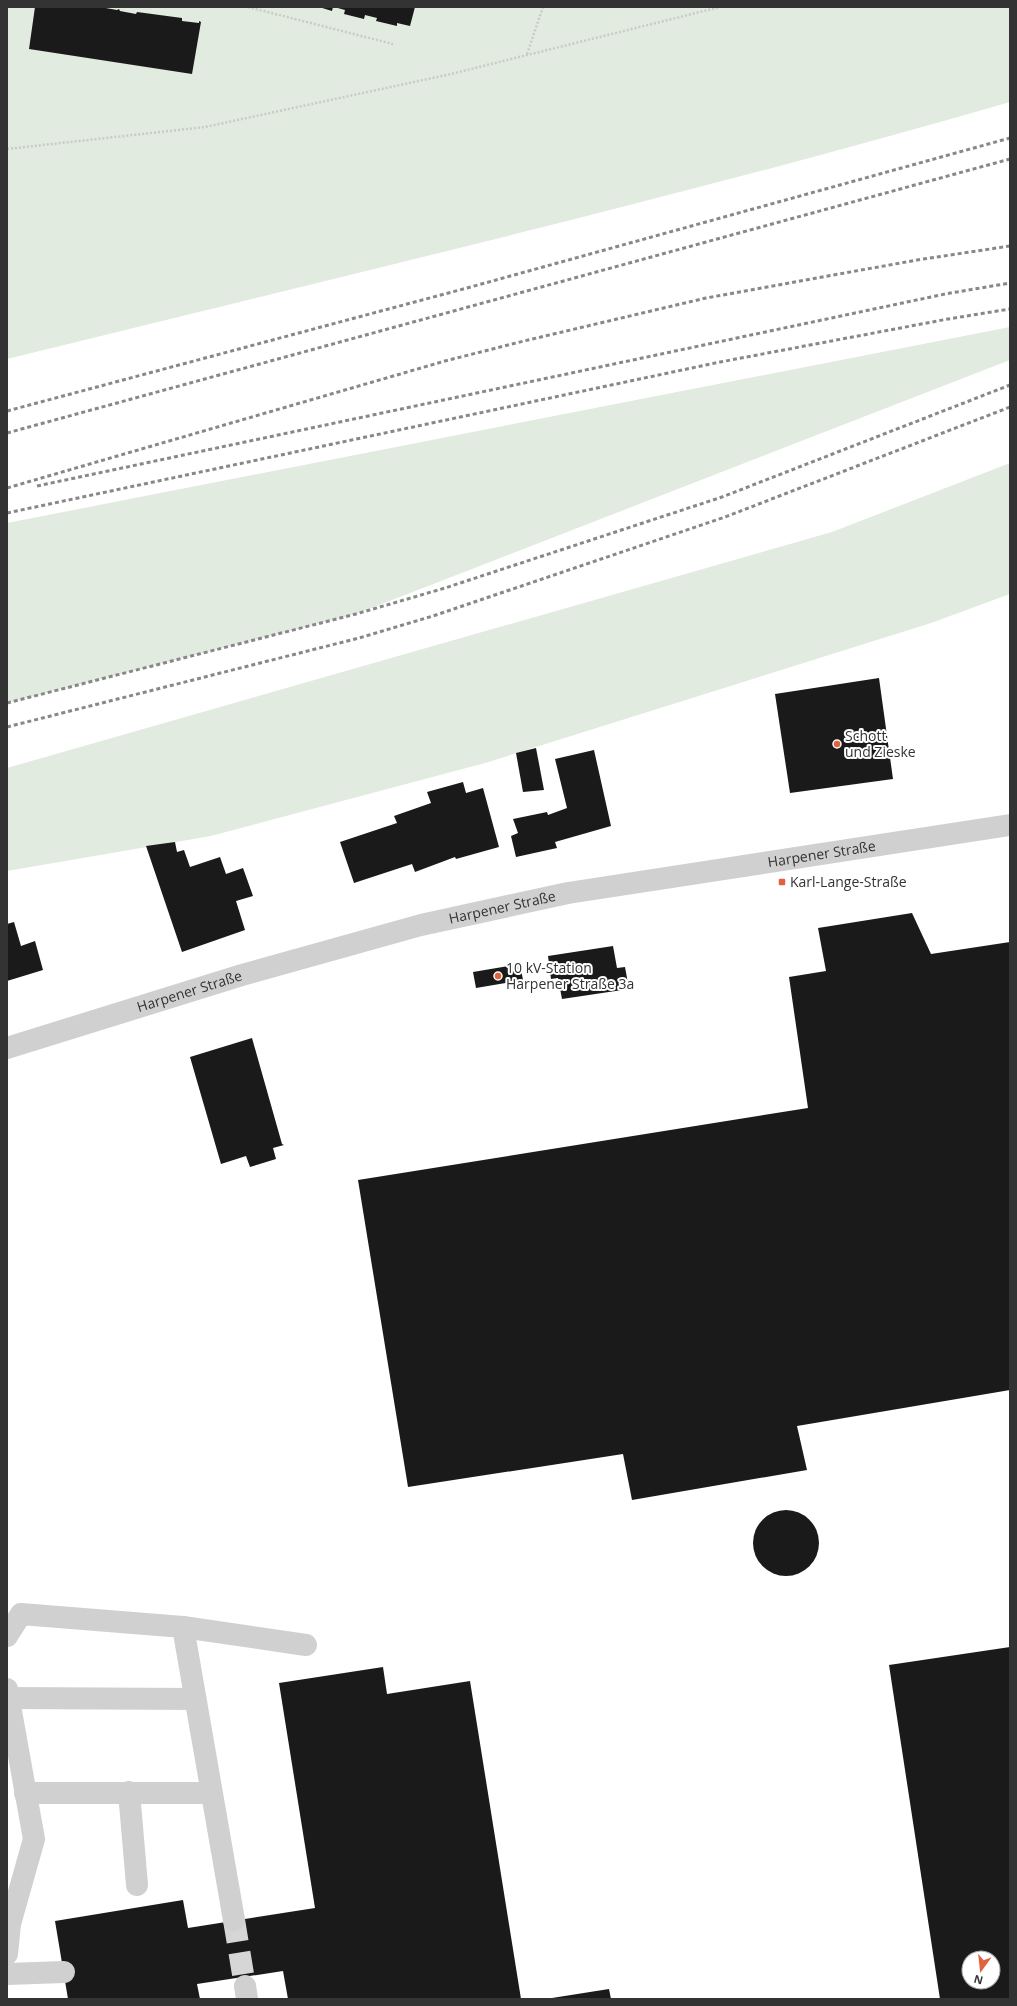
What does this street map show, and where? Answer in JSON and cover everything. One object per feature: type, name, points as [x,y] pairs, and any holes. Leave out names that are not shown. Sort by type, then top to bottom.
[{"type":"street","name":"Harpener Straße","points":[[7,1048],[242,975],[421,925],[568,893],[1010,825]]},
{"type":"street","points":[[7,1636],[21,1614],[183,1628],[306,1645]]},
{"type":"street","points":[[183,1628],[234,1920]]},
{"type":"street","points":[[7,1954],[10,1924],[34,1839],[8,1693],[195,1699]]},
{"type":"street","points":[[129,1792],[137,1885]]},
{"type":"street","points":[[25,1793],[211,1793]]},
{"type":"street","points":[[7,1974],[64,1972]]},
{"type":"path","points":[[248,7],[393,44]]},
{"type":"path","points":[[527,54],[543,7]]},
{"type":"path","points":[[7,149],[206,127],[451,74],[720,7]]},
{"type":"shaded area","points":[[7,7],[1010,7],[1010,102],[636,204],[7,359]]},
{"type":"shaded area","points":[[1010,327],[1010,360],[356,614],[7,703],[7,523]]},
{"type":"shaded area","points":[[1010,463],[1010,594],[931,623],[485,763],[211,836],[7,871],[7,768],[832,532]]},
{"type":"building","points":[[35,7],[100,7],[117,10],[119,9],[120,11],[136,14],[137,12],[182,18],[182,21],[199,23],[199,21],[201,22],[192,74],[29,49]]},
{"type":"building","points":[[319,7],[333,7],[332,11]]},
{"type":"building","points":[[334,7],[415,7],[410,26],[397,23],[397,26],[376,21],[377,18],[365,15],[364,19],[344,14],[345,10]]},
{"type":"building","points":[[879,678],[893,779],[790,793],[775,694]]},
{"type":"building","points":[[536,748],[544,790],[523,792],[516,753]]},
{"type":"building","points":[[594,750],[611,826],[555,842],[557,848],[516,857],[511,836],[518,833],[513,819],[547,812],[548,815],[567,808],[555,759]]},
{"type":"building","points":[[463,782],[466,793],[483,788],[499,847],[456,859],[455,857],[415,872],[412,864],[354,883],[340,842],[397,823],[394,816],[431,803],[427,792]]},
{"type":"building","points":[[175,842],[177,852],[184,850],[190,867],[220,857],[226,874],[243,868],[253,896],[236,901],[245,930],[182,952],[146,846]]},
{"type":"building","points":[[912,913],[931,954],[1010,942],[1010,1390],[797,1426],[807,1470],[632,1500],[623,1454],[408,1487],[358,1180],[808,1108],[789,977],[826,971],[818,928]]},
{"type":"building","points":[[14,922],[21,946],[35,941],[43,970],[7,981],[7,924]]},
{"type":"building","points":[[613,946],[617,968],[625,967],[629,989],[562,999],[558,978],[551,979],[548,956]]},
{"type":"building","name":"10 kV-Station Harpener Straße 3a","points":[[520,964],[523,980],[476,988],[473,972]]},
{"type":"building","points":[[252,1038],[282,1144],[284,1145],[273,1148],[276,1159],[250,1167],[246,1156],[221,1164],[190,1057]]},
{"type":"building","points":[[780,1510],[792,1510],[804,1515],[814,1525],[819,1537],[817,1556],[804,1571],[792,1576],[780,1576],[768,1571],[758,1561],[753,1549],[753,1537],[758,1525],[768,1515]]},
{"type":"building","points":[[1010,1647],[1010,1999],[940,1999],[889,1665]]},
{"type":"building","points":[[383,1667],[387,1694],[470,1681],[521,1999],[288,1999],[283,1971],[197,1984],[200,1999],[68,1999],[55,1921],[183,1900],[188,1928],[315,1908],[279,1683]]},
{"type":"building","points":[[609,1989],[611,1999],[552,1999],[552,1998]]},
{"type":"tunnel","points":[[234,1920],[245,1986]]},
{"type":"railway","points":[[7,411],[467,288],[1010,138]]},
{"type":"railway","points":[[7,433],[1010,159]]},
{"type":"railway","points":[[7,488],[445,361],[524,341],[706,298],[917,260],[1010,246]]},
{"type":"railway","points":[[37,486],[945,294],[1010,283]]},
{"type":"railway","points":[[7,513],[720,362],[948,319],[1010,309]]},
{"type":"railway","points":[[7,703],[356,614],[445,588],[722,497],[1010,385]]},
{"type":"railway","points":[[7,727],[359,638],[433,616],[725,517],[1010,407]]},
{"type":"place","name":"Schott und Zieske","points":[[837,744]]},
{"type":"place","name":"Karl-Lange-Straße","points":[[782,882]]},
{"type":"place","name":"10 kV-Station Harpener Straße 3a","points":[[498,976]]}]
